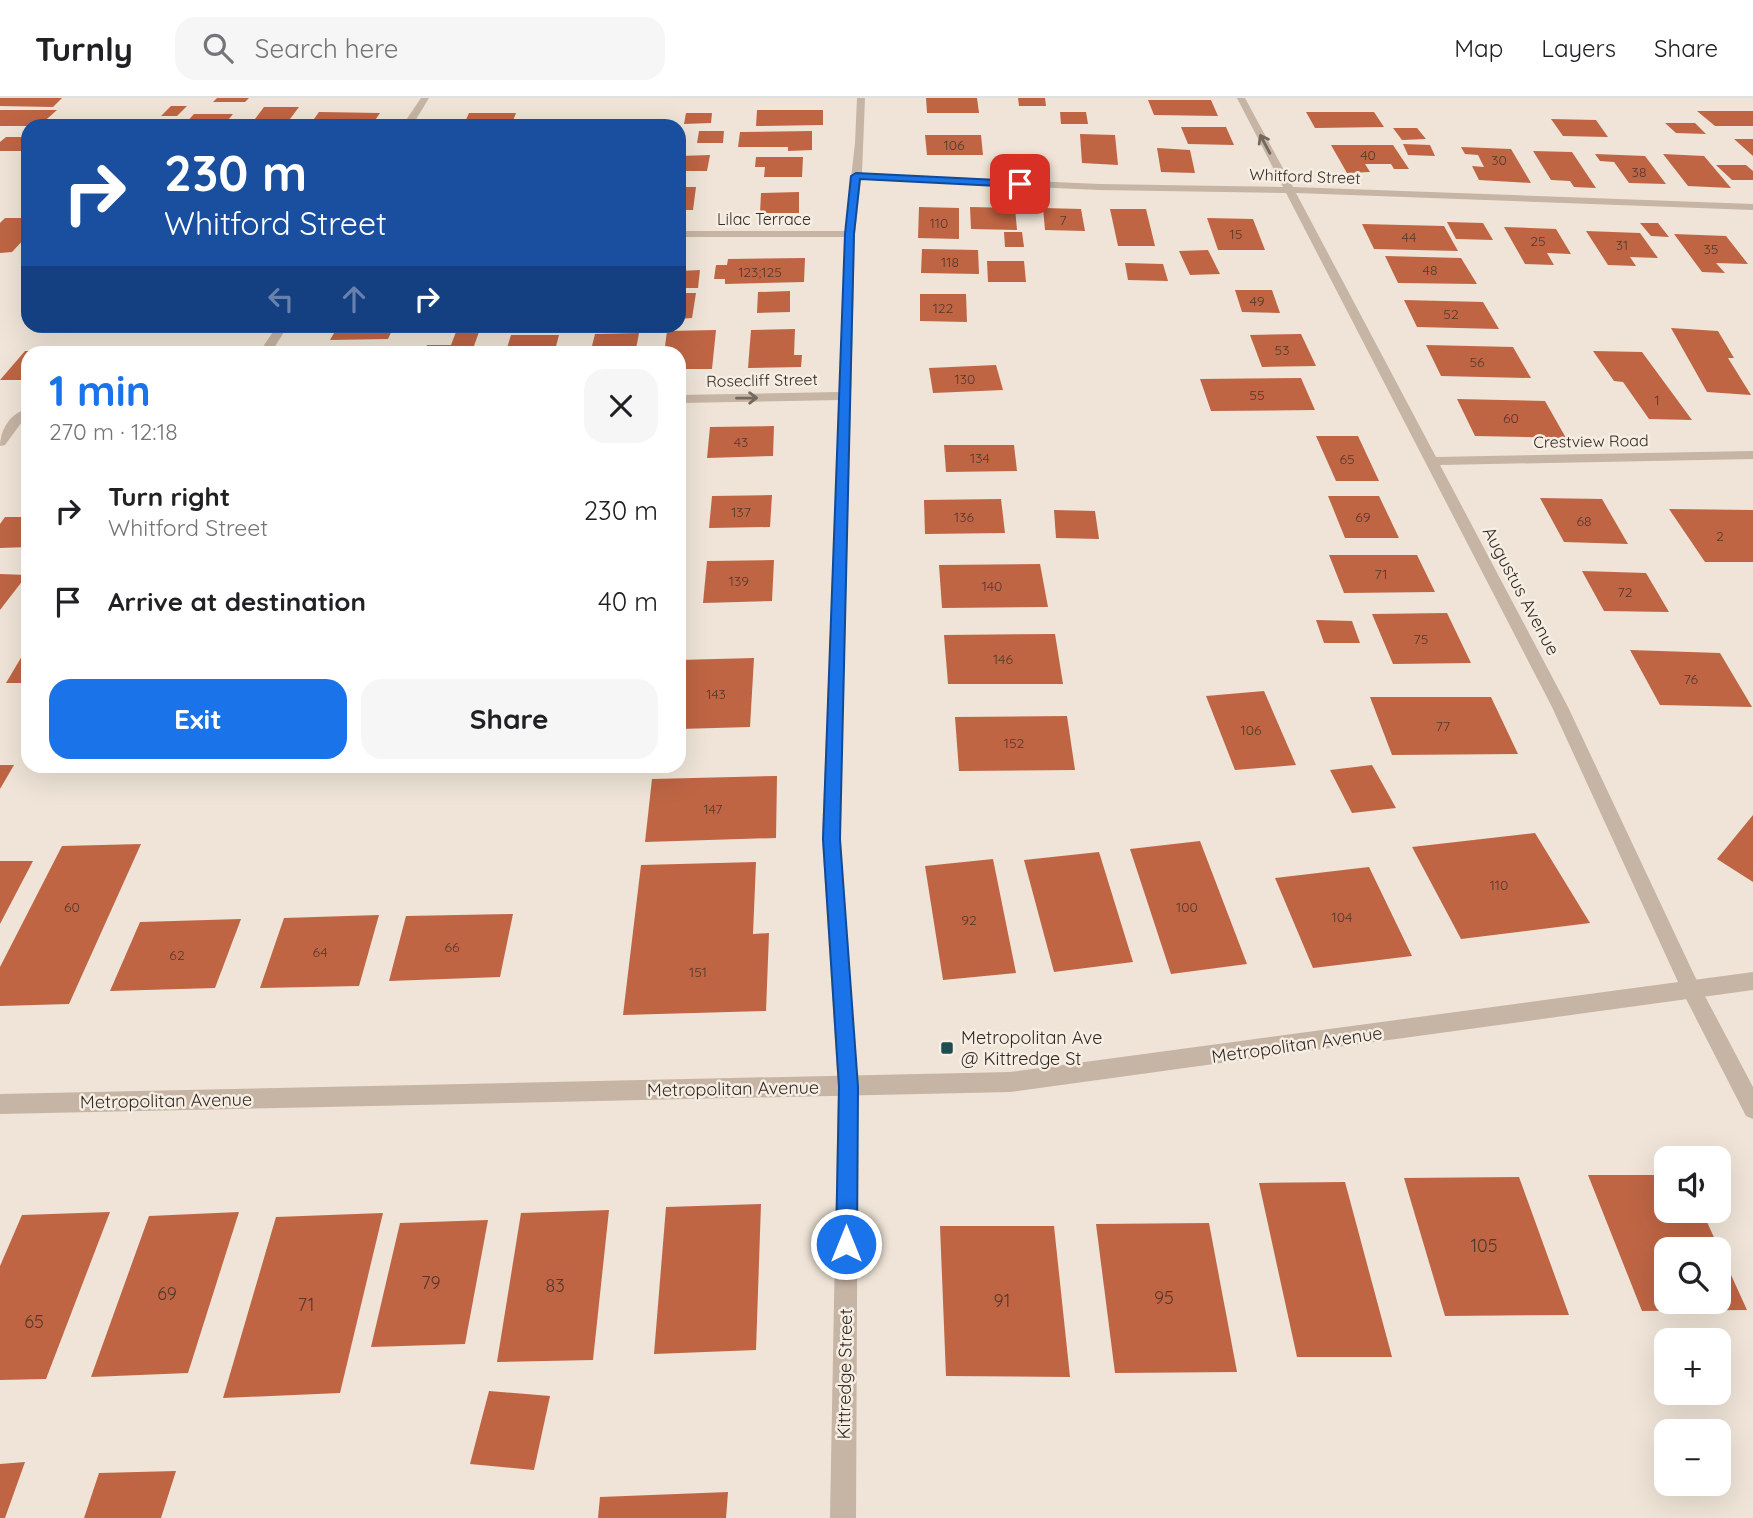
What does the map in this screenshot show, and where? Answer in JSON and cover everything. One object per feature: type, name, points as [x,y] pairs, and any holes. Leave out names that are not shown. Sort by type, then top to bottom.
[{"type":"street","points":[[412,119],[425,98]]},
{"type":"street","name":"Kittredge Street","points":[[843,1518],[848,1087],[831,839],[850,234],[860,143],[861,98]]},
{"type":"street","name":"Augustus Avenue","points":[[1241,98],[1560,707],[1691,989],[1753,1109]]},
{"type":"street","name":"Whitford Street","points":[[856,176],[1098,187],[1290,190],[1753,207]]},
{"type":"street","name":"Lilac Terrace","points":[[686,234],[850,234]]},
{"type":"street","name":"Rosecliff Street","points":[[686,400],[846,396]]},
{"type":"street","points":[[0,415],[21,415]]},
{"type":"street","points":[[0,442],[21,419]]},
{"type":"street","name":"Crestview Road","points":[[1430,461],[1753,455]]},
{"type":"street","name":"Metropolitan Avenue","points":[[0,1104],[1010,1082],[1753,981]]},
{"type":"building","points":[[0,98],[62,98],[53,107],[0,106]]},
{"type":"building","points":[[217,98],[249,98],[245,102],[213,102]]},
{"type":"building","points":[[926,98],[977,98],[979,113],[927,113]]},
{"type":"building","points":[[1018,98],[1045,98],[1046,106],[1019,106]]},
{"type":"building","points":[[1148,100],[1211,100],[1218,116],[1154,115]]},
{"type":"building","points":[[171,106],[187,106],[177,116],[161,116]]},
{"type":"building","points":[[264,107],[299,107],[290,119],[255,119]]},
{"type":"building","points":[[0,110],[57,110],[47,119],[21,119],[21,126],[0,126]]},
{"type":"building","points":[[757,110],[823,110],[823,125],[756,126]]},
{"type":"building","points":[[1697,111],[1753,111],[1753,126],[1715,126]]},
{"type":"building","points":[[319,112],[380,113],[376,119],[314,119]]},
{"type":"building","points":[[1060,112],[1086,112],[1088,124],[1061,124]]},
{"type":"building","points":[[1306,112],[1374,112],[1384,127],[1315,128]]},
{"type":"building","points":[[469,113],[516,113],[514,119],[466,119]]},
{"type":"building","points":[[686,113],[712,113],[711,123],[686,124]]},
{"type":"building","points":[[194,114],[233,114],[229,119],[189,119]]},
{"type":"building","points":[[1551,119],[1596,120],[1608,137],[1563,136]]},
{"type":"building","points":[[1665,123],[1695,123],[1706,134],[1676,133]]},
{"type":"building","points":[[1181,127],[1226,127],[1234,145],[1188,144]]},
{"type":"building","points":[[1393,128],[1417,128],[1426,139],[1402,140]]},
{"type":"building","points":[[699,131],[724,131],[723,143],[697,143]]},
{"type":"building","points":[[812,131],[812,150],[738,147],[740,132]]},
{"type":"building","points":[[1080,134],[1115,135],[1118,165],[1082,163]]},
{"type":"building","points":[[925,135],[981,135],[983,155],[927,155]]},
{"type":"building","points":[[6,137],[21,137],[21,151],[0,151],[0,142]]},
{"type":"building","points":[[1734,139],[1753,139],[1753,156]]},
{"type":"building","points":[[1403,144],[1430,145],[1435,156],[1408,155]]},
{"type":"building","points":[[1331,145],[1393,145],[1409,169],[1394,169],[1391,164],[1365,164],[1370,172],[1347,173]]},
{"type":"building","points":[[1461,147],[1511,149],[1531,183],[1479,180],[1472,166],[1484,167],[1478,155],[1465,154]]},
{"type":"building","points":[[1157,148],[1190,150],[1195,173],[1161,172]]},
{"type":"building","points":[[1533,151],[1572,152],[1596,188],[1574,187],[1570,181],[1551,180]]},
{"type":"building","points":[[1595,154],[1645,156],[1666,184],[1629,183],[1614,162],[1600,161]]},
{"type":"building","points":[[1663,154],[1704,156],[1731,188],[1688,186]]},
{"type":"building","points":[[710,155],[707,171],[686,171],[686,156]]},
{"type":"building","points":[[756,157],[803,157],[802,177],[764,177],[765,167],[755,167]]},
{"type":"building","points":[[1716,165],[1746,165],[1753,171],[1753,180],[1732,180]]},
{"type":"building","points":[[686,187],[696,187],[693,210],[686,210]]},
{"type":"building","points":[[799,192],[799,213],[760,213],[761,193]]},
{"type":"building","points":[[919,207],[959,208],[959,239],[918,238]]},
{"type":"building","points":[[970,207],[1015,208],[1017,230],[971,229]]},
{"type":"building","points":[[1043,208],[1081,209],[1085,231],[1045,230]]},
{"type":"building","points":[[1110,209],[1146,209],[1155,246],[1118,246]]},
{"type":"building","points":[[5,218],[21,218],[21,242],[12,252],[0,253],[0,223]]},
{"type":"building","points":[[1207,218],[1253,219],[1265,250],[1218,250]]},
{"type":"building","points":[[1447,222],[1483,223],[1493,240],[1456,239]]},
{"type":"building","points":[[1640,223],[1658,223],[1669,237],[1651,236]]},
{"type":"building","points":[[1362,224],[1444,226],[1458,251],[1374,249]]},
{"type":"building","points":[[1504,227],[1556,229],[1571,254],[1547,253],[1554,265],[1525,264]]},
{"type":"building","points":[[1586,231],[1640,233],[1658,258],[1630,257],[1636,266],[1608,265]]},
{"type":"building","points":[[1004,232],[1022,232],[1024,247],[1005,247]]},
{"type":"building","points":[[1674,234],[1726,236],[1748,264],[1716,263],[1725,273],[1702,272]]},
{"type":"building","points":[[922,249],[978,250],[979,274],[921,273]]},
{"type":"building","points":[[1208,250],[1220,274],[1190,275],[1179,251]]},
{"type":"building","points":[[1385,256],[1461,258],[1477,284],[1398,283]]},
{"type":"building","points":[[805,258],[804,282],[725,284],[725,279],[714,279],[716,265],[727,265],[728,259]]},
{"type":"building","points":[[987,261],[1024,261],[1026,282],[988,282]]},
{"type":"building","points":[[1125,263],[1163,264],[1168,281],[1128,280]]},
{"type":"building","points":[[700,270],[698,288],[686,288],[686,271]]},
{"type":"building","points":[[1235,290],[1272,290],[1280,313],[1242,312]]},
{"type":"building","points":[[790,291],[790,312],[757,313],[758,292]]},
{"type":"building","points":[[686,293],[696,293],[692,318],[686,318]]},
{"type":"building","points":[[920,294],[966,294],[967,322],[920,321]]},
{"type":"building","points":[[1404,300],[1483,302],[1499,329],[1417,327]]},
{"type":"building","points":[[1671,328],[1718,331],[1734,358],[1728,358],[1751,395],[1707,392]]},
{"type":"building","points":[[795,329],[794,355],[802,355],[801,367],[748,368],[751,330]]},
{"type":"building","points":[[716,330],[712,369],[686,369],[686,346],[665,346],[667,333],[686,333],[686,331]]},
{"type":"building","points":[[334,333],[391,333],[388,339],[330,340]]},
{"type":"building","points":[[456,333],[479,333],[474,346],[427,346],[451,345]]},
{"type":"building","points":[[639,333],[637,346],[592,346],[595,334]]},
{"type":"building","points":[[1301,334],[1316,366],[1262,367],[1250,335]]},
{"type":"building","points":[[511,335],[559,335],[556,346],[508,346]]},
{"type":"building","points":[[1426,345],[1513,347],[1531,378],[1441,376]]},
{"type":"building","points":[[1593,351],[1642,352],[1692,420],[1649,419],[1623,382],[1614,381]]},
{"type":"building","points":[[21,356],[21,380],[0,380]]},
{"type":"building","points":[[996,365],[1003,390],[933,393],[929,368]]},
{"type":"building","points":[[1301,378],[1315,410],[1211,411],[1200,379]]},
{"type":"building","points":[[1457,399],[1545,401],[1566,438],[1475,436]]},
{"type":"building","points":[[774,426],[773,456],[707,458],[710,427]]},
{"type":"building","points":[[1316,436],[1358,436],[1379,481],[1336,481]]},
{"type":"building","points":[[944,445],[1014,445],[1017,471],[946,472]]},
{"type":"building","points":[[772,495],[770,527],[709,528],[712,496]]},
{"type":"building","points":[[1328,496],[1379,496],[1399,538],[1345,538]]},
{"type":"building","points":[[1540,498],[1602,499],[1628,544],[1564,542]]},
{"type":"building","points":[[1001,499],[1005,533],[925,534],[924,500]]},
{"type":"building","points":[[1669,509],[1753,510],[1753,562],[1705,562]]},
{"type":"building","points":[[1054,510],[1095,511],[1099,539],[1056,538]]},
{"type":"building","points":[[5,517],[21,517],[21,547],[0,548],[0,524]]},
{"type":"building","points":[[1329,555],[1417,555],[1435,592],[1344,593]]},
{"type":"building","points":[[774,560],[772,601],[703,603],[707,561]]},
{"type":"building","points":[[1040,564],[1048,607],[942,608],[939,565]]},
{"type":"building","points":[[1582,571],[1646,573],[1669,612],[1604,611]]},
{"type":"building","points":[[0,574],[21,575],[21,583],[0,610]]},
{"type":"building","points":[[1447,613],[1471,663],[1393,664],[1372,614]]},
{"type":"building","points":[[1316,620],[1352,621],[1360,643],[1324,643]]},
{"type":"building","points":[[1055,634],[1063,684],[948,684],[944,635]]},
{"type":"building","points":[[1630,650],[1720,653],[1752,707],[1660,705]]},
{"type":"building","points":[[21,658],[21,683],[6,683]]},
{"type":"building","points":[[754,658],[750,727],[686,729],[686,660]]},
{"type":"building","points":[[1264,691],[1296,765],[1235,770],[1206,696]]},
{"type":"building","points":[[1370,697],[1491,697],[1518,754],[1392,755]]},
{"type":"building","points":[[1067,716],[1075,770],[959,771],[955,717]]},
{"type":"building","points":[[0,765],[14,765],[0,789]]},
{"type":"building","points":[[1372,765],[1396,808],[1352,813],[1330,770]]},
{"type":"building","points":[[777,776],[776,838],[645,842],[652,779]]},
{"type":"building","points":[[1753,815],[1753,882],[1717,859]]},
{"type":"building","points":[[1535,833],[1590,923],[1461,939],[1412,847]]},
{"type":"building","points":[[1200,841],[1247,964],[1171,974],[1130,849]]},
{"type":"building","points":[[141,844],[69,1004],[0,1006],[0,967],[62,846]]},
{"type":"building","points":[[1099,852],[1133,962],[1054,972],[1024,860]]},
{"type":"building","points":[[993,859],[1016,973],[943,980],[925,866]]},
{"type":"building","points":[[0,861],[33,861],[0,924]]},
{"type":"building","points":[[756,862],[753,934],[769,933],[766,1011],[623,1015],[641,865]]},
{"type":"building","points":[[1369,867],[1412,956],[1313,968],[1275,878]]},
{"type":"building","points":[[513,914],[500,977],[389,981],[406,916]]},
{"type":"building","points":[[379,915],[359,986],[260,988],[284,918]]},
{"type":"building","points":[[241,919],[215,988],[110,991],[140,922]]},
{"type":"building","points":[[1588,1175],[1654,1175],[1654,1223],[1707,1223],[1714,1237],[1654,1237],[1654,1311],[1642,1311]]},
{"type":"building","points":[[1519,1177],[1569,1315],[1445,1316],[1404,1178]]},
{"type":"building","points":[[1345,1182],[1392,1357],[1297,1357],[1259,1183]]},
{"type":"building","points":[[761,1204],[756,1350],[654,1354],[666,1207]]},
{"type":"building","points":[[609,1210],[593,1360],[497,1362],[521,1213]]},
{"type":"building","points":[[110,1212],[46,1379],[0,1380],[0,1266],[22,1215]]},
{"type":"building","points":[[239,1212],[188,1373],[91,1377],[149,1216]]},
{"type":"building","points":[[383,1213],[340,1393],[223,1398],[276,1217]]},
{"type":"building","points":[[488,1220],[465,1344],[371,1347],[400,1223]]},
{"type":"building","points":[[1209,1223],[1237,1372],[1115,1373],[1096,1224]]},
{"type":"building","points":[[940,1226],[1054,1226],[1070,1377],[946,1376]]},
{"type":"building","points":[[1731,1275],[1747,1310],[1731,1310]]},
{"type":"building","points":[[489,1391],[550,1396],[534,1470],[470,1464]]},
{"type":"building","points":[[25,1462],[5,1518],[0,1518],[0,1464]]},
{"type":"building","points":[[176,1471],[161,1518],[84,1518],[99,1473]]},
{"type":"building","points":[[728,1492],[726,1518],[598,1518],[600,1497]]},
{"type":"place","name":"Metropolitan Ave @ Kittredge St","points":[[947,1048]]},
{"type":"route","points":[[846,1244],[848,1087],[831,839],[850,234],[856,176],[1020,184]]}]
